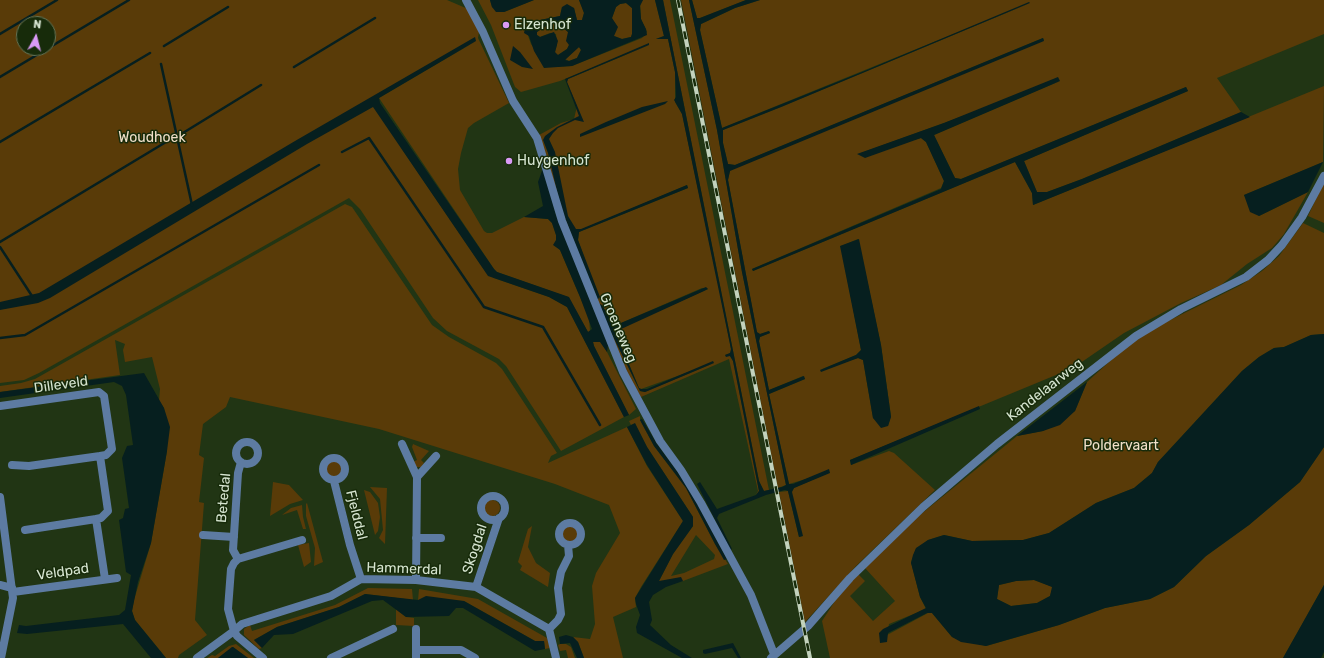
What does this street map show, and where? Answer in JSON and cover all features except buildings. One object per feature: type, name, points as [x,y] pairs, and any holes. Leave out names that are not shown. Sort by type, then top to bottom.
[{"type":"street","name":"Groeneweg","points":[[466,0],[483,32],[513,101],[537,138],[562,221],[623,372],[660,441],[702,503],[751,595],[772,656]]},
{"type":"street","name":"Kandelaarweg","points":[[772,656],[808,626],[850,578],[923,508],[1003,440],[1136,336],[1181,309],[1233,284],[1256,270],[1268,260],[1282,245],[1302,217],[1324,176]]},
{"type":"street","name":"Dilleveld","points":[[0,406],[99,392],[104,396],[112,449],[106,455],[100,456]]},
{"type":"street","points":[[402,444],[417,477],[416,580]]},
{"type":"street","points":[[12,465],[29,466],[100,456],[108,511],[101,518],[25,530]]},
{"type":"street","points":[[417,477],[436,456]]},
{"type":"street","name":"Betedal","points":[[238,559],[233,550],[238,473],[241,462]]},
{"type":"street","name":"Fjelddal","points":[[334,481],[350,546],[361,579]]},
{"type":"street","points":[[0,497],[3,531],[14,598],[1,658]]},
{"type":"street","name":"Skogdal","points":[[476,587],[499,518]]},
{"type":"street","points":[[96,519],[105,579]]},
{"type":"street","name":"Betedal","points":[[203,535],[234,537]]},
{"type":"street","points":[[416,538],[441,538]]},
{"type":"street","points":[[263,658],[237,636],[234,631],[228,609],[232,569],[238,559],[302,540]]},
{"type":"street","points":[[556,658],[549,629],[558,620],[561,614],[558,588],[561,572],[569,556],[568,545]]},
{"type":"street","name":"Veldpad","points":[[0,586],[13,590],[117,578]]},
{"type":"street","name":"Hammerdal","points":[[198,658],[242,624],[331,596],[361,579],[416,580],[476,587],[549,629]]},
{"type":"street","points":[[331,658],[393,629]]},
{"type":"street","points":[[416,629],[416,654],[461,650],[475,658]]},
{"type":"green space","name":"Woudhoek","points":[[0,0],[447,0],[468,9],[479,32],[478,38],[509,103],[468,128],[458,169],[460,190],[484,231],[487,233],[492,233],[524,217],[548,219],[552,223],[556,235],[557,246],[589,318],[590,331],[588,332],[568,297],[497,272],[494,269],[379,98],[476,41],[374,99],[402,149],[486,272],[494,278],[549,297],[567,307],[624,417],[561,451],[506,366],[499,359],[447,331],[433,318],[360,209],[349,198],[39,373],[24,380],[0,383]]},
{"type":"green space","points":[[478,0],[490,0],[492,7],[504,12],[534,0],[579,0],[584,13],[582,20],[577,20],[574,8],[562,7],[560,16],[540,20],[525,27],[531,44],[547,67],[572,66],[642,38],[647,32],[641,19],[640,2],[643,0],[655,0],[664,36],[656,39],[668,39],[675,72],[675,102],[682,114],[718,283],[731,349],[731,353],[725,355],[730,356],[733,361],[759,491],[756,495],[758,491],[729,359],[641,397],[629,379],[569,235],[539,135],[561,123],[574,119],[577,106],[567,82],[568,79],[649,45],[560,81],[521,92],[515,87],[491,25]],"holes":[[[687,185],[688,188],[579,232],[578,240],[586,263],[569,235]],[[702,288],[708,289],[622,327],[617,336],[639,388],[641,389],[714,363],[645,392],[640,391],[603,316],[602,305],[612,322],[621,323]]]},
{"type":"green space","points":[[663,0],[670,0],[769,490],[764,491],[759,481]]},
{"type":"green space","points":[[681,0],[689,0],[717,130],[742,272],[786,485],[778,488]]},
{"type":"green space","points":[[692,0],[746,0],[697,18]]},
{"type":"green space","points":[[760,0],[1324,0],[1324,34],[1217,78],[1241,112],[1082,179],[1047,192],[1037,192],[1024,161],[1188,91],[1186,87],[961,179],[955,178],[934,135],[1060,81],[858,154],[921,138],[926,142],[944,181],[941,188],[752,269],[753,271],[1015,162],[1032,193],[1033,205],[1324,86],[1323,162],[1244,195],[1259,216],[1308,192],[1284,234],[1272,248],[1247,264],[1221,285],[1181,303],[1124,333],[1073,368],[850,460],[851,465],[889,451],[894,453],[935,490],[856,566],[805,622],[779,492],[788,491],[799,537],[802,536],[791,492],[794,488],[830,472],[789,484],[769,394],[805,379],[803,376],[769,390],[759,341],[760,337],[770,333],[769,331],[760,334],[757,333],[728,180],[730,170],[1044,40],[1043,38],[735,165],[728,164],[723,143],[723,130],[1030,3],[722,128],[700,30],[701,24],[735,8]],"holes":[[[858,239],[881,345],[891,416],[888,426],[873,418],[863,360],[858,358],[820,370],[856,355],[861,350],[841,246]]]},
{"type":"green space","points":[[626,3],[632,8],[632,34],[631,37],[622,39],[614,36],[612,18],[616,7],[620,4]]},
{"type":"green space","points":[[555,20],[568,32],[569,45],[567,49],[558,55],[555,54],[557,45],[556,34],[550,33],[540,37],[537,35],[537,32]]},
{"type":"green space","points":[[579,47],[581,50],[577,58],[569,61],[565,59]]},
{"type":"green space","points":[[1324,182],[1324,223],[1308,216]]},
{"type":"green space","points":[[345,204],[352,207],[432,325],[449,337],[496,363],[502,369],[557,453],[551,456],[548,463],[627,427],[647,466],[683,521],[641,587],[635,598],[636,607],[613,617],[623,658],[584,658],[578,642],[573,637],[590,639],[595,624],[592,586],[596,573],[620,533],[609,505],[555,484],[379,429],[230,397],[226,407],[203,424],[199,455],[204,458],[199,502],[204,503],[195,620],[207,635],[179,655],[178,658],[166,658],[135,620],[132,611],[134,600],[151,543],[167,451],[164,408],[159,401],[160,389],[152,357],[125,362],[123,350],[125,344],[115,340],[120,375],[0,392],[0,386],[35,379]]},
{"type":"green space","name":"Poldervaart","points":[[1303,223],[1324,233],[1324,334],[1311,335],[1284,347],[1274,348],[1259,357],[1242,371],[1158,462],[1152,473],[1134,488],[1096,503],[1049,533],[1023,540],[972,541],[944,535],[928,540],[916,549],[911,562],[920,597],[926,609],[889,624],[887,635],[928,613],[932,613],[952,637],[986,646],[1059,625],[1105,608],[1150,599],[1174,587],[1206,556],[1249,525],[1300,482],[1324,447],[1324,585],[1283,658],[830,658],[822,621],[835,601],[858,574],[865,581],[850,596],[873,621],[895,601],[865,568],[915,519],[1017,436],[1043,431],[1075,411],[1087,382],[1119,353],[1152,329],[1241,285],[1262,271],[1279,256]]},
{"type":"green space","points":[[593,342],[601,342],[607,352],[636,409],[629,415],[594,346]]},
{"type":"green space","points":[[640,416],[640,420],[654,446],[686,488],[715,544],[728,564],[683,581],[659,581],[673,554],[693,526],[693,517],[647,447],[635,424],[631,425],[629,421]],"holes":[[[696,535],[715,555],[714,559],[684,573],[671,576]]]},
{"type":"green space","points":[[413,444],[429,451],[421,460],[424,463],[421,467],[416,467],[413,462],[417,460],[412,447]]},
{"type":"green space","points":[[331,461],[337,461],[342,466],[340,475],[337,477],[331,477],[326,472],[326,466]]},
{"type":"green space","points":[[273,482],[289,485],[303,500],[290,504],[270,516]]},
{"type":"green space","points":[[370,487],[387,488],[385,544],[379,538],[383,530],[380,499]]},
{"type":"green space","points":[[364,490],[370,492],[378,503],[380,517],[378,531],[375,535]]},
{"type":"green space","points":[[489,500],[495,500],[500,505],[498,514],[495,516],[489,516],[484,511],[484,505]]},
{"type":"green space","points":[[307,503],[323,562],[314,566],[315,548],[306,516]]},
{"type":"green space","points":[[302,505],[306,529],[303,529],[297,510],[282,515],[291,508]]},
{"type":"green space","points":[[532,526],[528,547],[536,563],[550,573],[548,587],[520,570],[522,566],[518,562],[528,529]]},
{"type":"green space","points":[[570,526],[576,528],[578,534],[576,540],[570,542],[564,540],[562,534],[564,528]]},
{"type":"green space","points":[[309,543],[311,562],[304,567],[298,545]]},
{"type":"green space","points":[[1034,580],[1053,587],[1050,596],[1037,603],[1011,606],[997,599],[999,585],[1016,581]]},
{"type":"green space","points":[[368,588],[412,589],[413,600],[365,594],[339,607],[277,627],[254,640],[262,648],[259,649],[244,635],[244,629],[250,625],[252,631],[335,605]]},
{"type":"green space","points":[[419,589],[478,599],[547,638],[550,648],[545,649],[544,641],[535,641],[464,601],[418,600]]},
{"type":"green space","points":[[396,609],[406,617],[414,618],[414,626],[396,625]]},
{"type":"green space","points":[[236,644],[254,658],[248,658],[233,647],[218,658],[207,658],[212,655],[215,656],[229,646]]},
{"type":"green space","points":[[566,644],[571,647],[575,658],[568,658],[566,650],[560,651],[558,645]]},
{"type":"water","points":[[490,0],[534,0],[504,12],[496,12],[492,7]]},
{"type":"water","points":[[579,0],[643,0],[640,6],[641,19],[647,35],[572,66],[544,68],[534,51],[529,36],[524,33],[525,28],[540,20],[560,16],[562,7],[567,4],[574,8],[577,20],[582,20],[584,13]],"holes":[[[626,3],[632,8],[632,34],[631,37],[622,39],[614,36],[618,27],[612,18],[616,7],[620,4]],[[554,20],[568,32],[566,41],[569,45],[567,49],[558,55],[555,52],[558,41],[554,32],[540,37],[537,35],[537,32]],[[579,47],[581,50],[577,58],[569,61],[565,60]]]},
{"type":"water","points":[[655,0],[663,0],[759,481],[764,491],[786,485],[742,272],[717,130],[689,0],[692,0],[697,18],[700,18],[746,0],[760,0],[735,8],[701,24],[700,30],[722,128],[862,72],[1029,2],[1030,3],[723,130],[723,143],[728,164],[735,165],[1043,38],[1044,41],[730,171],[728,180],[757,332],[760,334],[769,331],[770,333],[760,337],[759,341],[769,390],[804,376],[805,379],[769,394],[789,484],[793,484],[829,469],[830,473],[794,488],[792,492],[803,536],[799,537],[788,491],[785,490],[766,495],[719,514],[717,518],[732,549],[730,550],[697,484],[700,482],[717,509],[756,495],[759,491],[733,361],[730,356],[726,357],[725,355],[730,353],[731,349],[682,114],[674,100],[676,97],[675,72],[668,39],[656,39],[664,36]]},
{"type":"water","points":[[475,37],[476,41],[379,98],[380,103],[494,269],[497,272],[569,297],[588,332],[592,329],[580,297],[560,250],[553,245],[556,240],[556,235],[552,223],[548,219],[524,217],[543,206],[538,182],[543,168],[556,215],[608,345],[607,352],[600,342],[593,342],[594,346],[629,415],[624,417],[567,307],[549,297],[488,276],[373,107],[307,144],[50,298],[38,303],[0,310],[0,302],[39,293],[295,141]]},
{"type":"water","points":[[649,43],[649,45],[568,79],[567,82],[584,122],[575,120],[558,128],[549,139],[555,152],[568,216],[576,229],[581,229],[687,185],[688,188],[579,232],[578,240],[600,297],[597,300],[561,208],[548,153],[543,140],[545,136],[557,127],[579,116],[565,79]]},
{"type":"water","points":[[513,46],[520,52],[533,69],[522,67],[510,60]]},
{"type":"water","points":[[1058,77],[1060,81],[934,135],[955,178],[961,179],[1186,87],[1188,91],[1024,161],[1037,192],[1047,192],[1082,179],[1241,112],[1250,117],[1033,205],[1032,193],[1015,162],[753,271],[752,269],[941,189],[944,181],[926,142],[921,138],[865,158],[857,154],[944,123]]},
{"type":"water","points":[[668,101],[665,104],[580,137],[580,134],[642,107]]},
{"type":"water","points":[[1323,162],[1308,192],[1259,216],[1250,212],[1244,195]]},
{"type":"water","points":[[859,239],[881,345],[891,417],[888,426],[881,428],[873,418],[863,360],[858,358],[821,372],[820,370],[856,355],[861,350],[840,246]]},
{"type":"water","points":[[706,287],[708,289],[619,330],[617,336],[639,388],[641,389],[647,389],[713,361],[714,363],[645,392],[640,391],[603,316],[600,304],[612,322],[621,323]]},
{"type":"water","points":[[1324,334],[1324,447],[1300,482],[1249,525],[1206,556],[1174,587],[1150,599],[1105,608],[1059,625],[986,646],[961,642],[952,637],[932,613],[927,613],[888,633],[887,642],[880,643],[879,633],[883,629],[926,608],[920,597],[911,563],[916,548],[928,540],[944,535],[972,541],[1023,540],[1049,533],[1096,503],[1134,488],[1152,473],[1158,462],[1242,371],[1259,357],[1274,348],[1284,347],[1311,335]],"holes":[[[1034,580],[1052,587],[1050,596],[1037,603],[1011,606],[997,599],[999,585],[1016,581]]]},
{"type":"water","points":[[144,373],[164,408],[170,427],[151,543],[138,582],[132,611],[135,620],[166,658],[151,658],[123,624],[27,634],[17,633],[19,625],[26,626],[119,615],[125,610],[131,575],[126,572],[119,520],[123,518],[125,509],[129,508],[122,458],[127,446],[133,445],[126,395],[122,386],[114,382],[0,398],[0,392]]},
{"type":"water","points":[[1087,382],[1075,411],[1060,425],[1043,431],[1017,436]]},
{"type":"water","points":[[979,406],[980,409],[851,465],[850,460]]},
{"type":"water","points":[[642,419],[657,444],[688,486],[727,559],[724,560],[686,488],[654,446],[640,420]]},
{"type":"water","points":[[635,423],[647,447],[693,517],[693,526],[673,554],[659,581],[681,577],[683,581],[666,587],[653,595],[649,602],[652,620],[650,625],[671,645],[692,658],[682,658],[637,633],[636,627],[640,615],[635,598],[683,521],[647,465],[627,427]]},
{"type":"water","points":[[1324,585],[1324,652],[1321,658],[1283,658]]},
{"type":"water","points":[[365,594],[418,600],[426,596],[464,601],[535,641],[544,641],[545,649],[535,651],[463,608],[456,608],[449,616],[406,617],[383,600],[372,601],[293,634],[274,635],[262,648],[254,640],[277,627],[339,607]]},
{"type":"water","points":[[566,635],[573,637],[578,642],[584,658],[577,658],[570,643],[560,644],[559,637]]},
{"type":"water","points":[[733,643],[741,658],[738,658],[732,648],[705,654],[703,653],[703,650]]},
{"type":"water","points":[[233,647],[248,658],[218,658]]},
{"type":"waterway","points":[[0,34],[57,0]]},
{"type":"waterway","points":[[0,77],[129,0]]},
{"type":"waterway","points":[[164,46],[228,7]]},
{"type":"waterway","points":[[294,67],[375,18]]},
{"type":"waterway","points":[[0,142],[150,53]]},
{"type":"waterway","points":[[161,64],[192,205]]},
{"type":"waterway","points":[[178,136],[261,85]]},
{"type":"waterway","points":[[342,152],[369,138],[484,307],[543,327],[600,425]]},
{"type":"waterway","points":[[0,242],[166,142]]},
{"type":"waterway","points":[[0,338],[25,335],[319,165]]},
{"type":"waterway","points":[[0,247],[32,296]]},
{"type":"railway","points":[[678,0],[810,658]]},
{"type":"place","name":"Elzenhof","points":[[506,25]]},
{"type":"place","name":"Huygenhof","points":[[509,161]]}]
